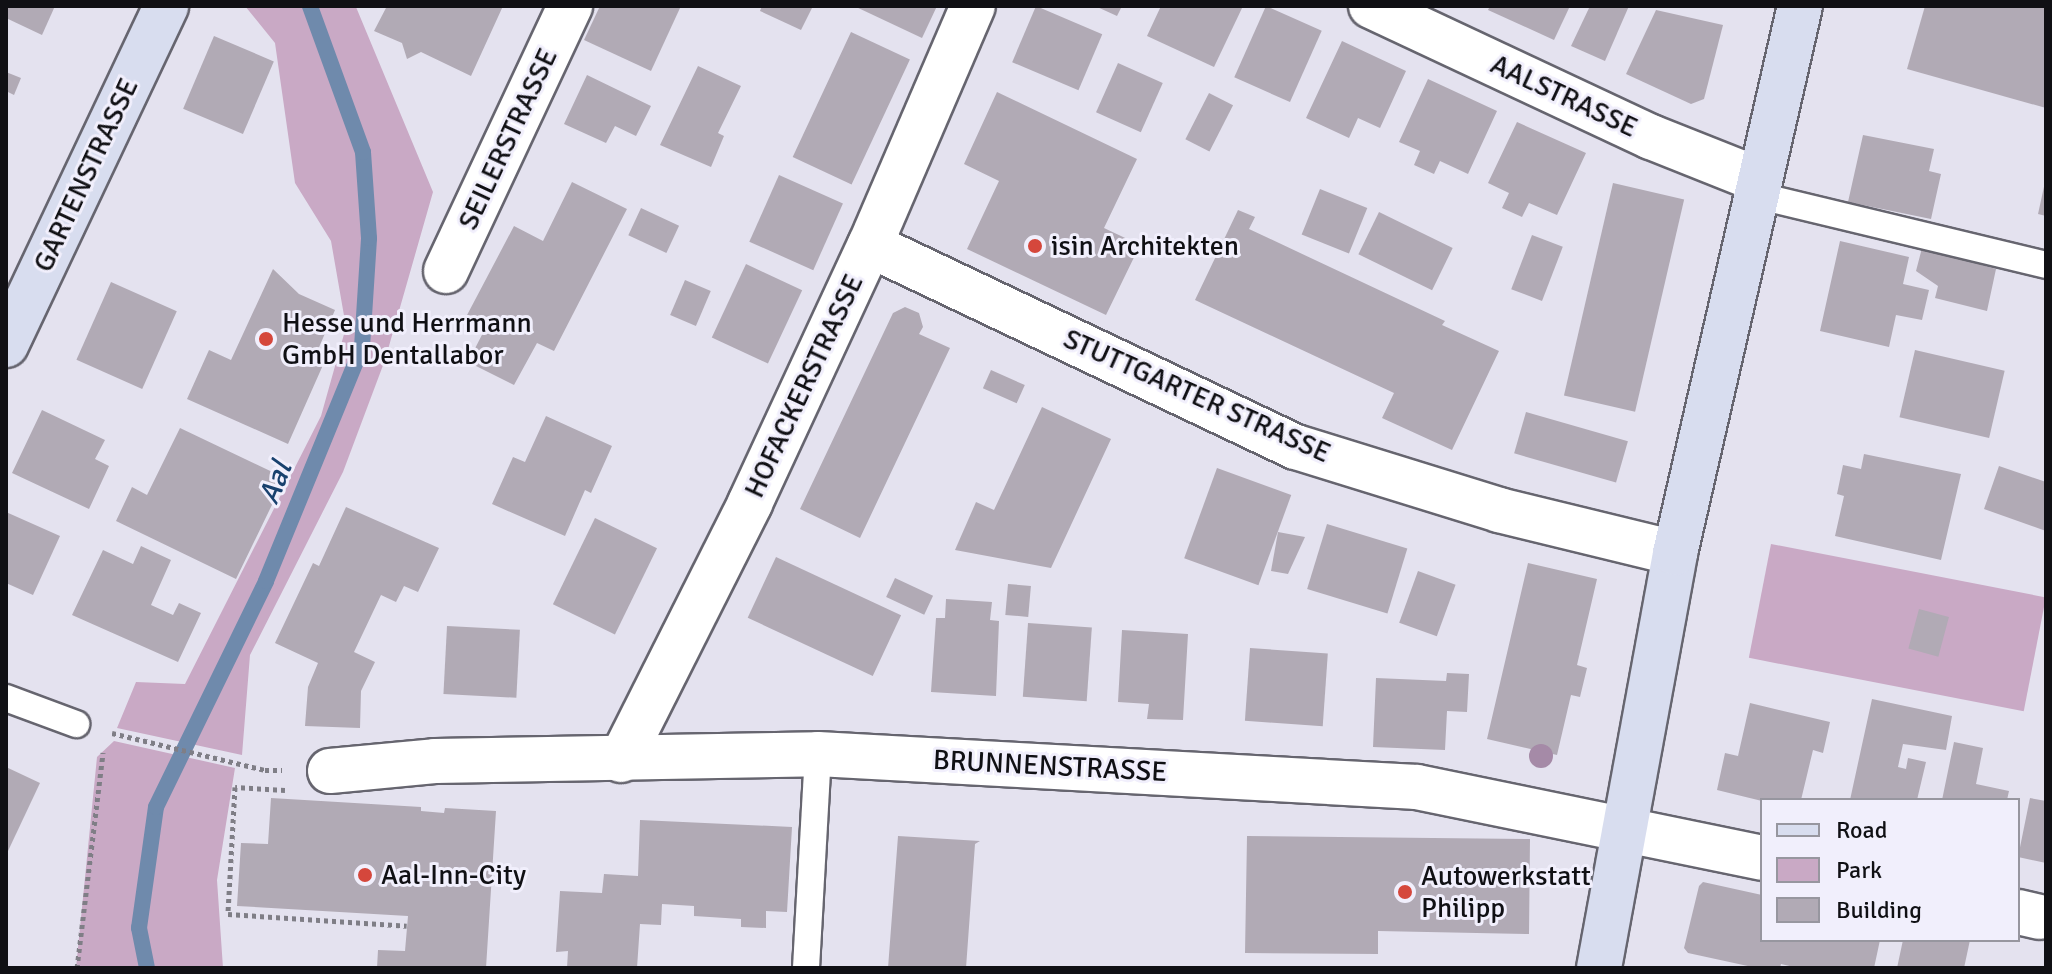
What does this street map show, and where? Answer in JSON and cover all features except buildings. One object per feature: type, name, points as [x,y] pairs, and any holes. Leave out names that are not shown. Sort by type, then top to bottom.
[{"type":"main road","name":"GARTENSTRASSE","points":[[6,345],[166,6]]},
{"type":"main road","points":[[1599,968],[1675,553],[1800,6]]},
{"type":"street","name":"SEILERSTRASSE","points":[[446,271],[570,6]]},
{"type":"street","name":"HOFACKERSTRASSE","points":[[621,760],[750,503],[870,245],[973,6]]},
{"type":"street","name":"AALSTRASSE","points":[[1371,6],[1757,187]]},
{"type":"street","name":"STUTTGARTER STRASSE","points":[[870,245],[1296,447],[1499,510],[1675,553]]},
{"type":"street","name":"BRUNNENSTRASSE","points":[[330,771],[435,761],[818,754],[1417,787],[1760,858]]},
{"type":"lane","points":[[1757,187],[2046,265]]},
{"type":"lane","points":[[6,698],[76,724]]},
{"type":"lane","points":[[806,968],[818,754]]},
{"type":"path","points":[[106,732],[265,770]]},
{"type":"path","points":[[77,968],[104,747]]},
{"type":"path","points":[[330,771],[329,792],[235,787],[228,914],[407,926]]},
{"type":"green space","points":[[245,6],[356,7],[433,192],[385,360],[343,472],[250,655],[242,755],[117,728],[136,682],[185,684],[321,416],[346,327],[331,241],[295,183],[275,43]]},
{"type":"green space","points":[[1771,544],[2046,597],[2024,711],[1749,658]]},
{"type":"green space","points":[[114,741],[235,768],[217,880],[223,968],[76,968],[97,757]]},
{"type":"waterway","name":"Aal","points":[[147,968],[139,928],[156,807],[266,581],[362,347],[369,238],[363,152],[310,6]]},
{"type":"place","name":"isin Architekten","points":[[1035,246]]},
{"type":"place","name":"Hesse und Herrmann GmbH Dentallabor","points":[[266,339]]},
{"type":"place","name":"Aal-Inn-City","points":[[365,875]]},
{"type":"place","name":"Autowerkstatt Philipp","points":[[1405,892]]}]
